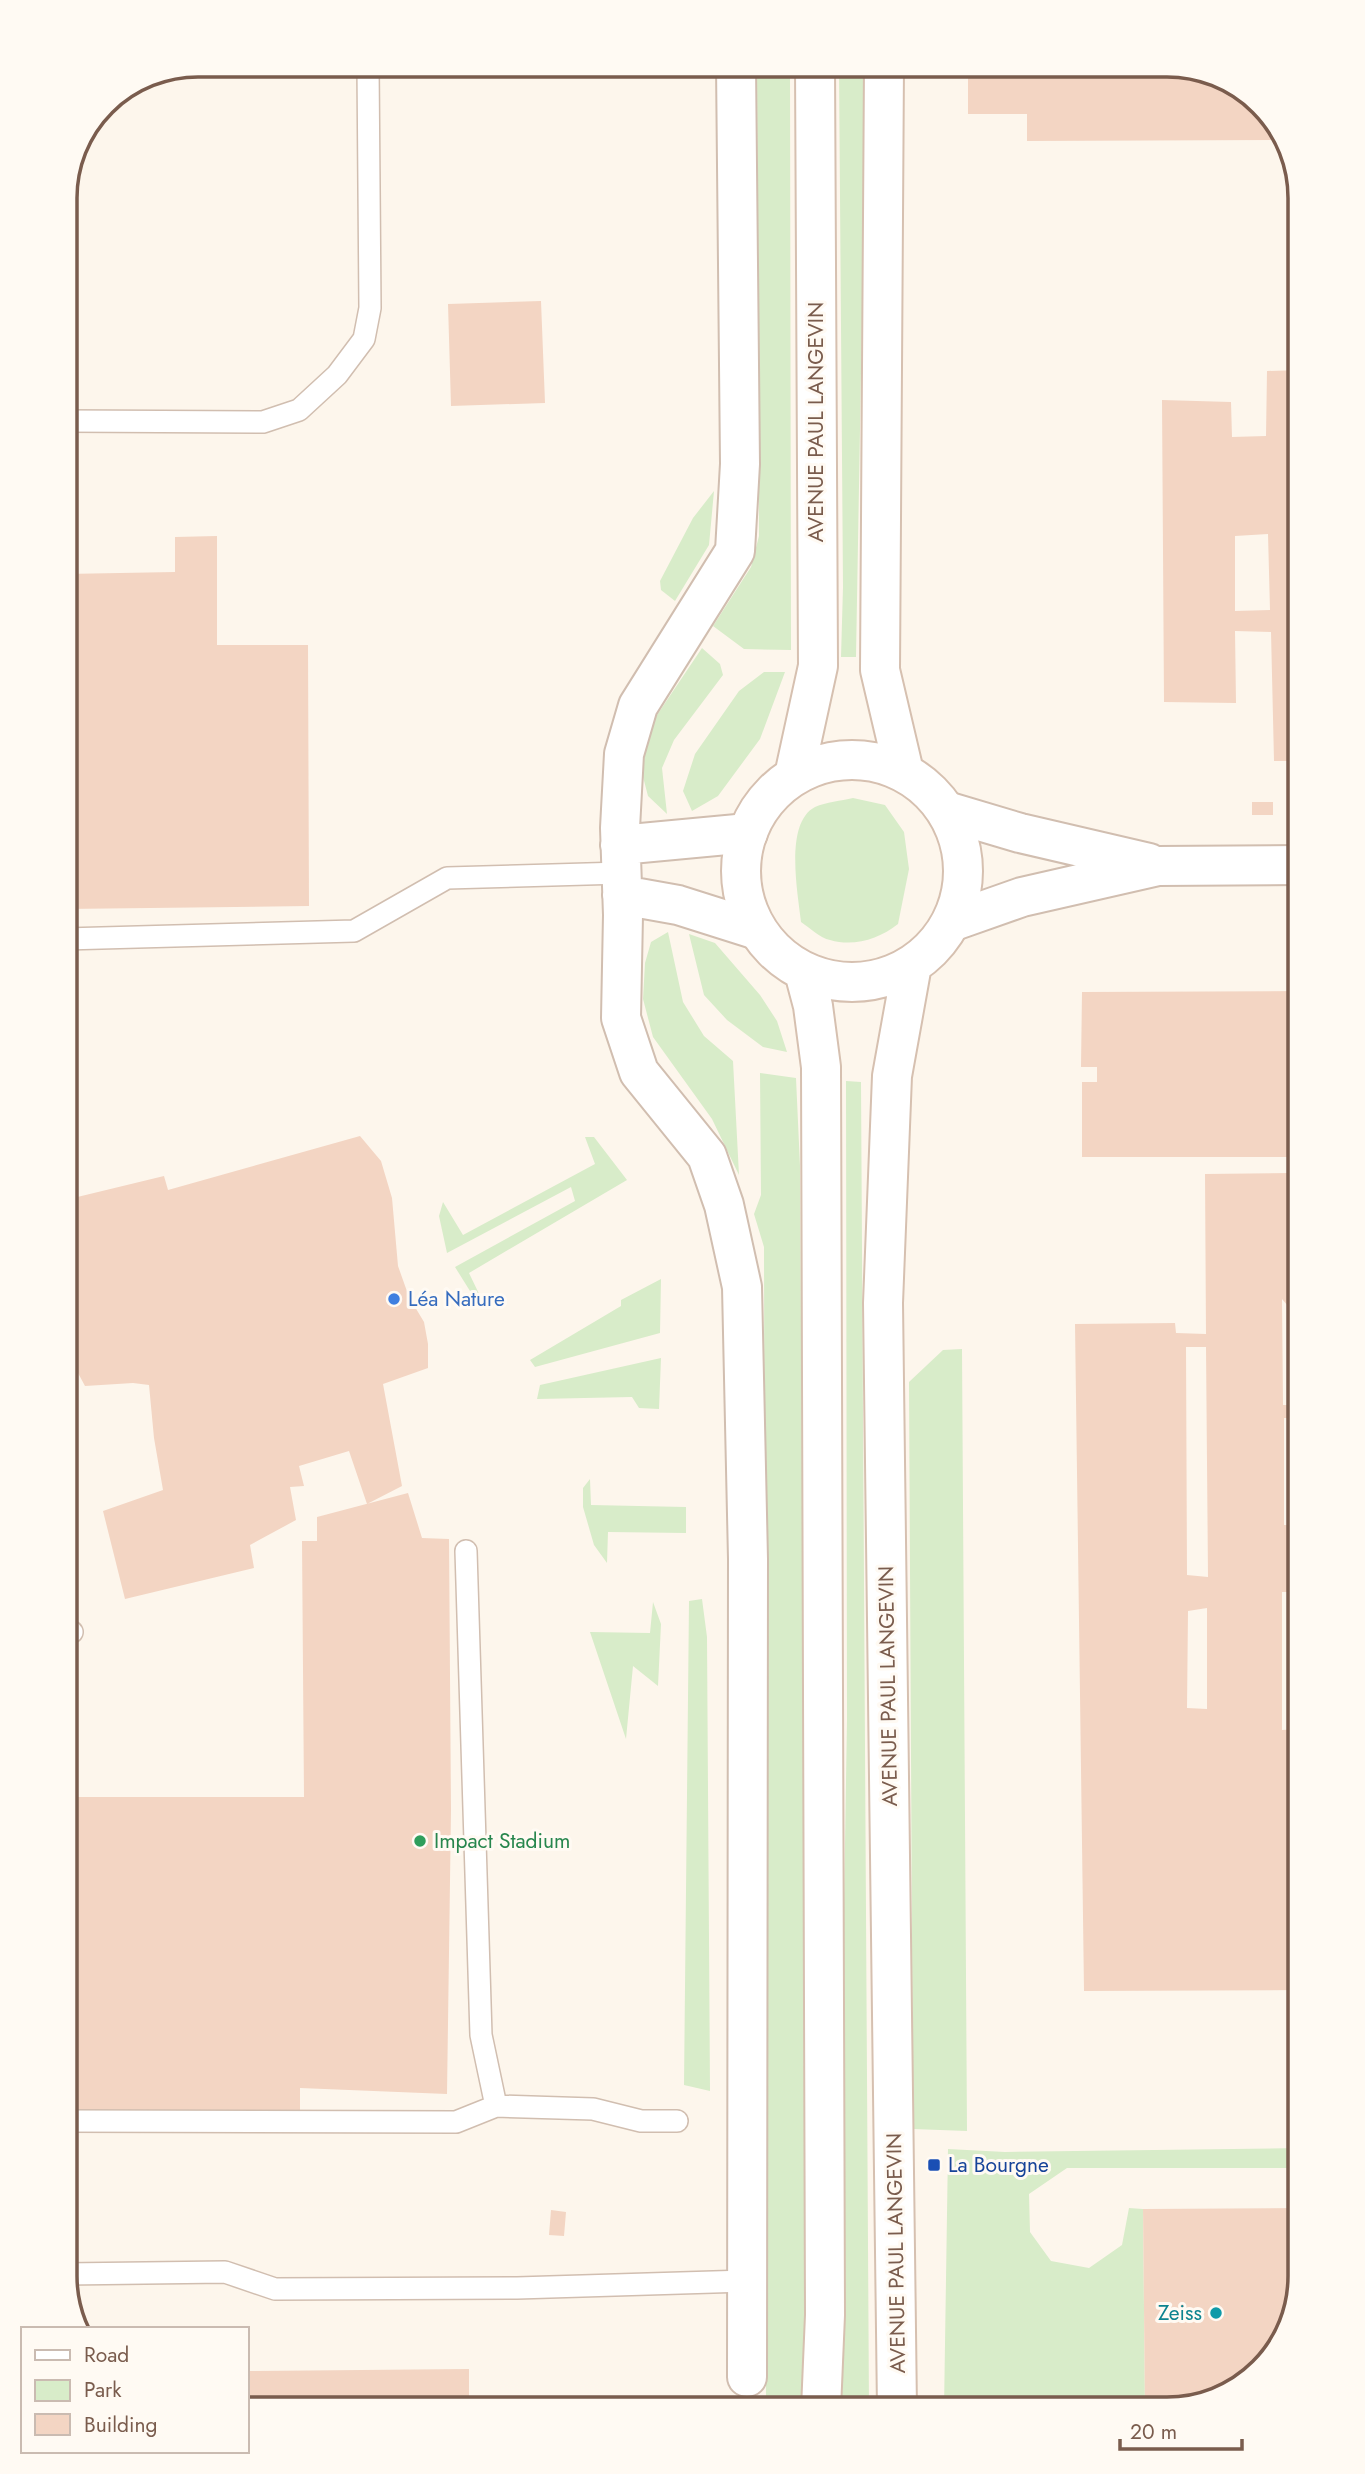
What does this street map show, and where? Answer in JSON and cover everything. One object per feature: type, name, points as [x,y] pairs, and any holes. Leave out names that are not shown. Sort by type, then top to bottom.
[{"type":"main road","points":[[736,77],[740,464],[735,551],[638,706],[624,754],[621,1018],[639,1072],[707,1156],[724,1205],[743,1287],[748,1559],[747,2377]]},
{"type":"main road","name":"AVENUE PAUL LANGEVIN","points":[[794,776],[818,666],[815,77]]},
{"type":"main road","points":[[884,77],[880,670],[904,772]]},
{"type":"main road","points":[[868,760],[904,772],[927,789],[946,811],[958,837],[963,866],[961,894],[951,922],[934,946],[912,965],[878,979],[840,982],[804,972],[778,954],[758,930],[744,899],[741,866],[747,833],[766,800],[794,776],[830,761],[868,760]]},
{"type":"main road","points":[[946,811],[1020,833],[1158,866]]},
{"type":"main road","points":[[621,871],[747,833]]},
{"type":"main road","points":[[951,922],[1022,897],[1158,866],[1288,865]]},
{"type":"main road","points":[[621,871],[678,905],[758,930]]},
{"type":"main road","name":"AVENUE PAUL LANGEVIN","points":[[897,2397],[884,1303],[892,1076],[912,965]]},
{"type":"main road","points":[[804,972],[813,1006],[821,1068],[825,2301],[821,2397]]},
{"type":"lane","points":[[77,421],[263,422],[299,410],[337,375],[364,339],[370,309],[368,77]]},
{"type":"lane","points":[[77,939],[354,931],[447,878],[621,871]]},
{"type":"lane","points":[[466,1551],[481,2035],[496,2106]]},
{"type":"lane","points":[[77,2121],[456,2122],[496,2106],[593,2109],[641,2120],[677,2121]]},
{"type":"lane","points":[[77,2274],[225,2272],[275,2289],[517,2288],[746,2281]]},
{"type":"green space","points":[[757,77],[790,77],[791,650],[744,649],[713,626],[751,567],[759,536]]},
{"type":"green space","points":[[839,77],[865,77],[856,657],[841,657],[843,587]]},
{"type":"green space","points":[[714,491],[709,545],[675,601],[661,590],[660,581],[693,518]]},
{"type":"green space","points":[[702,648],[720,664],[723,675],[674,740],[662,768],[667,814],[648,796],[642,773],[647,742],[653,721]]},
{"type":"green space","points":[[764,672],[785,672],[760,739],[718,796],[692,811],[683,791],[695,754],[739,691]]},
{"type":"green space","points":[[853,798],[885,805],[904,832],[909,869],[898,924],[883,934],[848,943],[826,939],[801,922],[795,860],[799,828],[805,815],[819,805]]},
{"type":"green space","points":[[668,932],[683,1002],[704,1036],[733,1061],[739,1175],[712,1119],[653,1037],[643,999],[645,963],[651,942]]},
{"type":"green space","points":[[689,934],[715,943],[760,995],[777,1021],[787,1052],[763,1047],[727,1020],[704,995]]},
{"type":"green space","points":[[760,1073],[796,1078],[800,1166],[807,2255],[803,2397],[766,2397],[764,1247],[754,1214],[761,1195]]},
{"type":"green space","points":[[846,1081],[861,1082],[869,2397],[836,2397],[847,1719]]},
{"type":"green space","points":[[585,1137],[594,1137],[627,1180],[469,1273],[482,1300],[470,1291],[455,1267],[575,1201],[571,1187],[447,1253],[439,1216],[443,1202],[463,1235],[595,1164]]},
{"type":"green space","points":[[661,1279],[660,1333],[535,1367],[530,1360],[621,1306],[621,1300]]},
{"type":"green space","points":[[962,1349],[967,2131],[913,2129],[909,1382],[943,1350]]},
{"type":"green space","points":[[661,1358],[659,1409],[639,1408],[632,1397],[537,1399],[540,1385]]},
{"type":"green space","points":[[590,1479],[591,1505],[686,1507],[686,1533],[608,1532],[607,1563],[594,1545],[583,1507],[583,1488]]},
{"type":"green space","points":[[702,1599],[707,1637],[710,2091],[684,2085],[689,1601]]},
{"type":"green space","points":[[653,1602],[661,1624],[658,1686],[633,1666],[626,1739],[590,1632],[650,1633]]},
{"type":"green space","points":[[1288,2148],[1288,2168],[1067,2168],[1029,2194],[1030,2232],[1051,2261],[1089,2268],[1122,2245],[1129,2208],[1143,2209],[1145,2397],[944,2397],[948,2149],[1005,2152]]},
{"type":"building","points":[[968,77],[1175,77],[1206,83],[1234,97],[1258,118],[1273,140],[1027,141],[1027,114],[968,114]]},
{"type":"building","points":[[541,301],[545,403],[451,406],[448,304]]},
{"type":"building","points":[[1288,370],[1288,761],[1274,761],[1271,632],[1235,631],[1236,703],[1164,702],[1162,400],[1231,402],[1232,437],[1266,436],[1267,371]],"holes":[[[1268,534],[1270,610],[1235,611],[1235,536]]]},
{"type":"building","points":[[217,536],[217,645],[308,645],[309,906],[77,909],[77,574],[175,572],[175,537]]},
{"type":"building","points":[[1252,802],[1273,802],[1273,815],[1252,815]]},
{"type":"building","points":[[1288,991],[1288,1157],[1082,1157],[1082,1082],[1097,1082],[1097,1067],[1081,1067],[1082,992]]},
{"type":"building","points":[[360,1136],[381,1161],[392,1198],[398,1266],[409,1297],[424,1322],[428,1368],[383,1384],[402,1486],[367,1504],[349,1451],[299,1466],[304,1486],[290,1487],[296,1520],[250,1545],[254,1568],[125,1599],[103,1511],[163,1490],[149,1385],[133,1383],[85,1386],[77,1371],[77,1197],[164,1176],[168,1190]]},
{"type":"building","points":[[1288,1173],[1288,1306],[1282,1299],[1283,1405],[1288,1405],[1288,1418],[1284,1418],[1284,1525],[1288,1525],[1288,1592],[1282,1592],[1282,1730],[1288,1730],[1288,1990],[1084,1991],[1075,1324],[1175,1323],[1176,1333],[1206,1334],[1205,1174]],"holes":[[[1186,1347],[1206,1347],[1208,1577],[1187,1575]],[[1207,1608],[1207,1709],[1187,1708],[1188,1611]]]},
{"type":"building","points":[[408,1493],[422,1538],[449,1539],[451,1810],[447,2094],[300,2088],[300,2114],[77,2114],[77,1797],[304,1797],[302,1541],[317,1541],[317,1517]]},
{"type":"building","name":"Zeiss","points":[[1288,2208],[1288,2276],[1282,2315],[1268,2343],[1253,2362],[1213,2388],[1191,2395],[1145,2397],[1143,2209]]},
{"type":"building","points":[[551,2210],[566,2212],[564,2236],[549,2235]]},
{"type":"building","points":[[469,2369],[469,2397],[248,2397],[248,2371]]},
{"type":"place","name":"Léa Nature","points":[[394,1299]]},
{"type":"place","name":"Impact Stadium","points":[[420,1841]]},
{"type":"place","name":"La Bourgne","points":[[934,2165]]},
{"type":"place","name":"Zeiss","points":[[1216,2313]]}]
